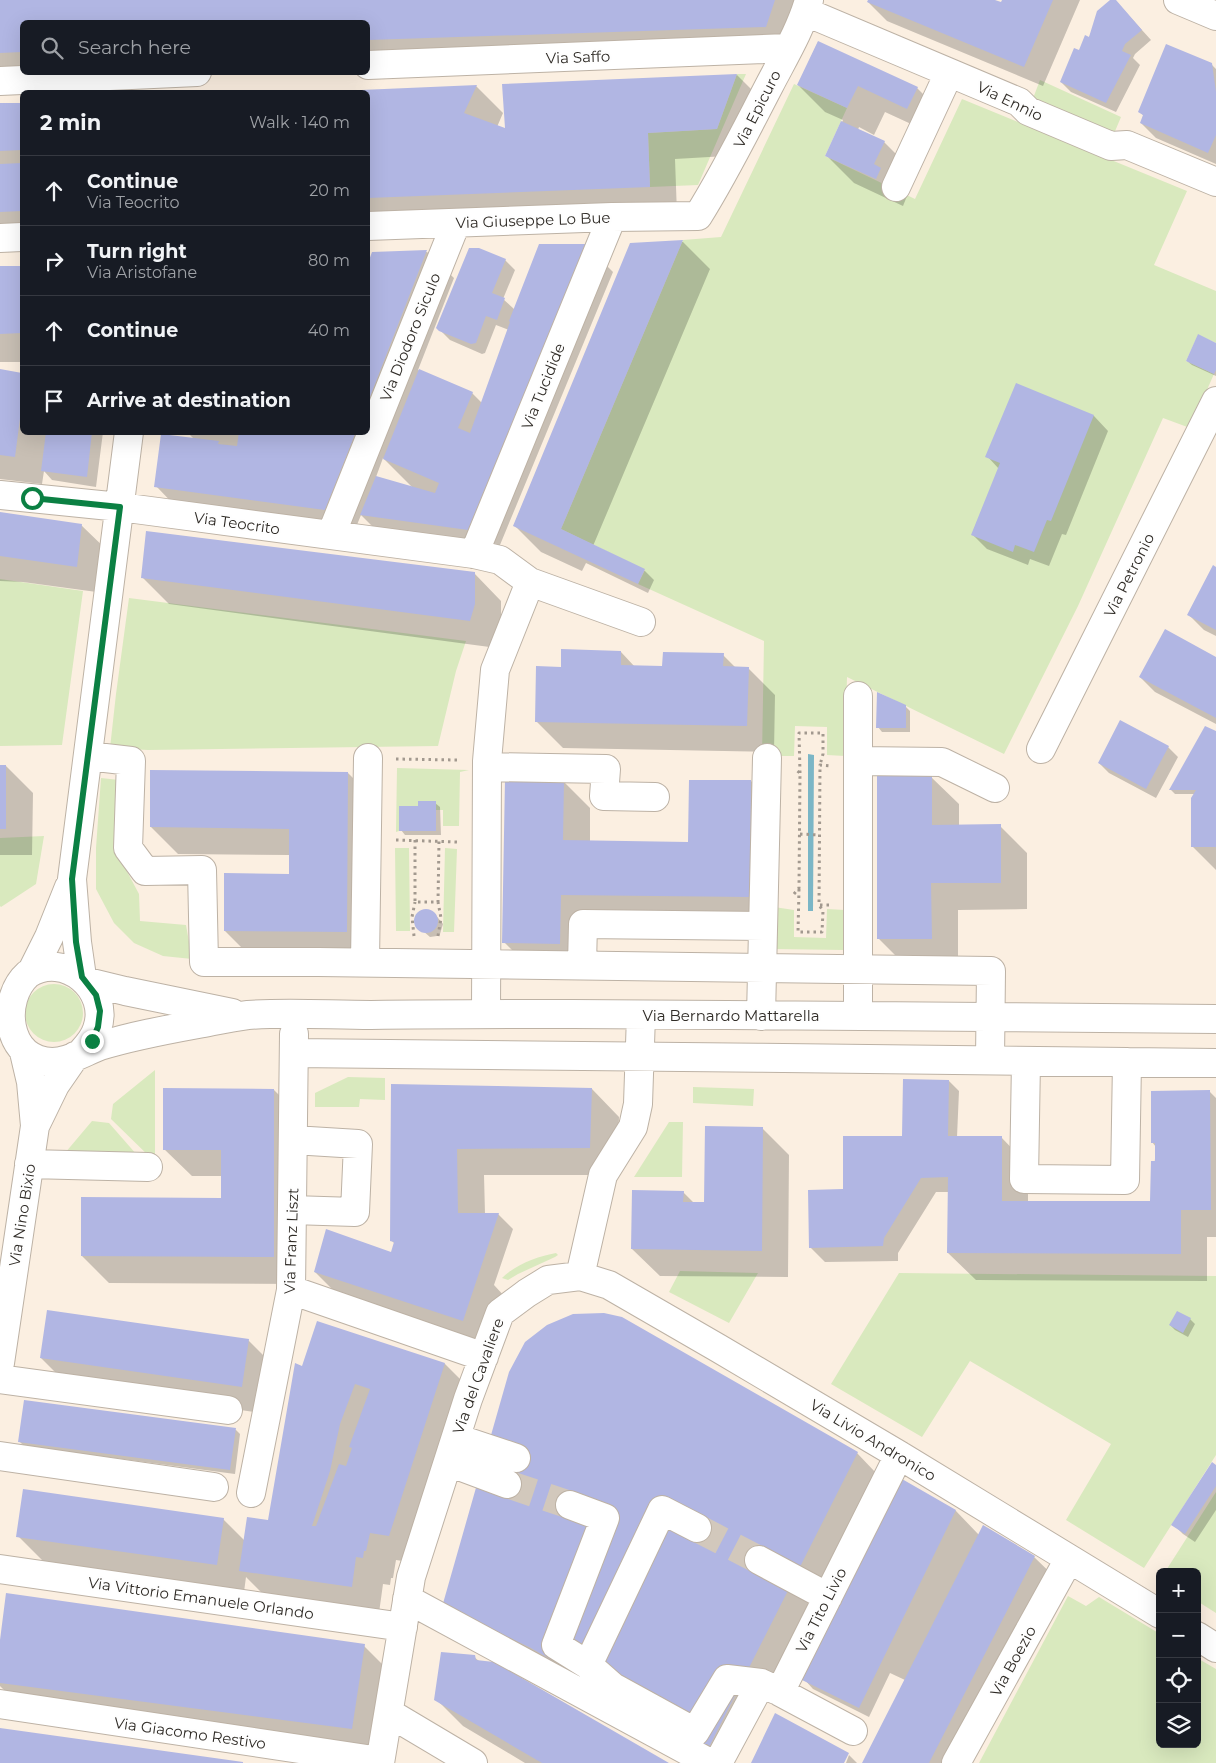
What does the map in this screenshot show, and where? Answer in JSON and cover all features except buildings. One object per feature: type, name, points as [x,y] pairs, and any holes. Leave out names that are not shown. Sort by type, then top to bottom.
[{"type":"street","points":[[1178,0],[1216,16]]},
{"type":"street","name":"Via Epicuro","points":[[698,216],[720,181],[808,6]]},
{"type":"street","name":"Via Ennio","points":[[808,6],[949,73],[1019,102],[1028,111],[1111,146],[1127,145],[1216,182]]},
{"type":"street","name":"Via Saffo","points":[[370,66],[788,48]]},
{"type":"street","points":[[896,187],[949,73]]},
{"type":"street","points":[[0,81],[131,75]]},
{"type":"street","name":"Via Giuseppe Lo Bue","points":[[370,229],[456,223],[698,216]]},
{"type":"street","name":"Via Tucidide","points":[[474,554],[612,217]]},
{"type":"street","name":"Via Diodoro Siculo","points":[[331,535],[456,223]]},
{"type":"street","points":[[0,238],[20,237]]},
{"type":"street","name":"Via Petronio","points":[[1042,749],[1216,401]]},
{"type":"street","points":[[35,1126],[55,1085],[78,1054],[92,1041],[98,1027],[100,1011],[96,995],[85,980],[76,942],[72,879],[128,435]]},
{"type":"street","name":"Via Teocrito","points":[[0,496],[120,507],[474,554],[500,560],[530,582],[641,622]]},
{"type":"street","points":[[486,1014],[487,764],[495,670],[530,582]]},
{"type":"street","points":[[858,696],[858,1016]]},
{"type":"street","points":[[88,756],[132,761],[128,848],[145,871],[202,870],[204,962],[365,962],[991,970],[990,1060]]},
{"type":"street","points":[[365,962],[368,758]]},
{"type":"street","points":[[761,1016],[767,758]]},
{"type":"street","points":[[858,761],[942,762],[995,788]]},
{"type":"street","points":[[487,764],[606,769],[604,796],[655,798]]},
{"type":"street","points":[[35,1126],[31,1082],[14,1048],[5,1017],[7,1000],[15,985],[30,973],[49,937],[72,879]]},
{"type":"street","points":[[582,965],[583,924],[763,926]]},
{"type":"street","points":[[0,982],[45,968],[58,967],[71,971],[85,980],[125,991],[246,1015]]},
{"type":"street","points":[[14,1048],[36,1059],[49,1062],[63,1061],[125,1038],[246,1015]]},
{"type":"street","name":"Via Bernardo Mattarella","points":[[246,1015],[990,1016],[1216,1019]]},
{"type":"street","name":"Via Franz Liszt","points":[[251,1493],[291,1290],[294,1015]]},
{"type":"street","points":[[580,1276],[603,1175],[633,1127],[638,1104],[641,1015]]},
{"type":"street","points":[[294,1053],[640,1055],[1216,1063]]},
{"type":"street","points":[[1026,1060],[1024,1179],[1125,1180],[1127,1062]]},
{"type":"street","name":"Via Nino Bixio","points":[[0,1363],[35,1126]]},
{"type":"street","points":[[292,1210],[355,1212],[358,1144],[293,1140]]},
{"type":"street","points":[[29,1164],[148,1167]]},
{"type":"street","name":"Via del Cavaliere","points":[[380,1762],[411,1577],[452,1450],[500,1314],[527,1293],[548,1280],[580,1276]]},
{"type":"street","name":"Via Livio Andronico","points":[[580,1276],[609,1285],[899,1455],[1158,1613]]},
{"type":"street","points":[[291,1290],[484,1357]]},
{"type":"street","points":[[0,1379],[228,1410]]},
{"type":"street","points":[[452,1450],[516,1458]]},
{"type":"street","points":[[452,1450],[507,1484]]},
{"type":"street","name":"Via Tito Livio","points":[[718,1763],[771,1687],[828,1597],[899,1455]]},
{"type":"street","points":[[0,1456],[214,1487]]},
{"type":"street","points":[[570,1505],[605,1518],[556,1645],[588,1665],[613,1687],[695,1732],[727,1679],[771,1687],[853,1731]]},
{"type":"street","points":[[588,1665],[662,1510],[697,1528]]},
{"type":"street","name":"Via Boezio","points":[[956,1763],[1069,1559]]},
{"type":"street","points":[[760,1560],[828,1597]]},
{"type":"street","name":"Via Vittorio Emanuele Orlando","points":[[0,1569],[403,1627]]},
{"type":"street","points":[[407,1599],[710,1763]]},
{"type":"street","points":[[1201,1639],[1216,1648]]},
{"type":"street","name":"Via Giacomo Restivo","points":[[0,1704],[380,1762]]},
{"type":"street","points":[[389,1713],[473,1763]]},
{"type":"path","points":[[800,834],[819,835],[819,905],[822,911],[822,932],[798,932],[800,834],[799,732],[823,733],[823,754],[820,765]]},
{"type":"path","points":[[368,758],[487,764]]},
{"type":"path","points":[[794,769],[800,774]]},
{"type":"path","points":[[396,840],[458,842]]},
{"type":"path","points":[[414,945],[412,917],[415,902],[415,840]]},
{"type":"path","points":[[437,944],[440,918],[438,902],[439,841]]},
{"type":"path","points":[[793,894],[799,888]]},
{"type":"path","points":[[415,902],[438,902]]},
{"type":"path","points":[[819,905],[858,904]]},
{"type":"green space","points":[[737,74],[746,74],[698,185],[650,187],[648,133],[717,129]]},
{"type":"green space","points":[[1040,80],[1121,117],[1113,136],[1032,101]]},
{"type":"green space","points":[[794,84],[847,108],[825,156],[915,199],[962,99],[1187,191],[1154,265],[1216,291],[1216,343],[1198,335],[1186,361],[1214,374],[1190,428],[1163,418],[1078,606],[1004,754],[847,677],[845,756],[827,755],[827,727],[795,726],[794,756],[762,756],[764,641],[638,584],[645,570],[561,529],[683,240],[721,237]]},
{"type":"green space","points":[[0,579],[83,591],[62,745],[0,746]]},
{"type":"green space","points":[[129,598],[466,641],[456,671],[438,746],[148,750],[110,748]]},
{"type":"green space","points":[[397,768],[469,770],[460,772],[459,826],[443,826],[443,810],[436,810],[418,801],[418,806],[399,831],[396,832]]},
{"type":"green space","points":[[101,778],[119,780],[115,849],[139,894],[140,921],[186,925],[192,959],[163,956],[134,943],[114,923],[96,889],[96,848]]},
{"type":"green space","points":[[44,836],[36,884],[1,907],[0,838]]},
{"type":"green space","points":[[395,848],[409,848],[410,931],[396,931]]},
{"type":"green space","points":[[445,848],[457,849],[454,932],[443,932]]},
{"type":"green space","points":[[774,907],[794,910],[794,937],[826,938],[827,909],[845,910],[844,950],[773,949]]},
{"type":"green space","points":[[54,984],[70,989],[78,997],[83,1013],[78,1029],[70,1037],[54,1042],[38,1037],[30,1029],[25,1013],[30,997],[38,989]]},
{"type":"green space","points":[[155,1070],[155,1162],[111,1119],[113,1104]]},
{"type":"green space","points":[[348,1077],[385,1078],[385,1100],[360,1099],[359,1107],[315,1107],[315,1093]]},
{"type":"green space","points":[[693,1087],[754,1089],[753,1106],[693,1103]]},
{"type":"green space","points":[[92,1121],[109,1123],[137,1155],[65,1153]]},
{"type":"green space","points":[[669,1122],[683,1122],[682,1177],[634,1177]]},
{"type":"green space","points":[[556,1253],[558,1255],[555,1257],[508,1280],[502,1278],[513,1269],[527,1262]]},
{"type":"green space","points":[[680,1271],[758,1273],[729,1323],[669,1292]]},
{"type":"green space","points":[[899,1273],[1216,1276],[1216,1455],[1144,1568],[1066,1520],[1111,1444],[970,1361],[922,1437],[831,1384]]},
{"type":"green space","points":[[1216,1492],[1216,1613],[1201,1604],[1201,1568],[1168,1568]]},
{"type":"green space","points":[[1068,1596],[1086,1606],[1099,1597],[1156,1632],[1156,1748],[1201,1748],[1201,1660],[1216,1669],[1216,1763],[979,1763]]},
{"type":"water","points":[[808,754],[814,755],[813,911],[808,911]]},
{"type":"tunnel","points":[[507,1484],[570,1505]]},
{"type":"tunnel","points":[[697,1528],[759,1560]]},
{"type":"route","points":[[32,498],[120,507],[72,879],[76,942],[82,977],[88,982],[96,995],[100,1011],[98,1027],[92,1041]]}]
